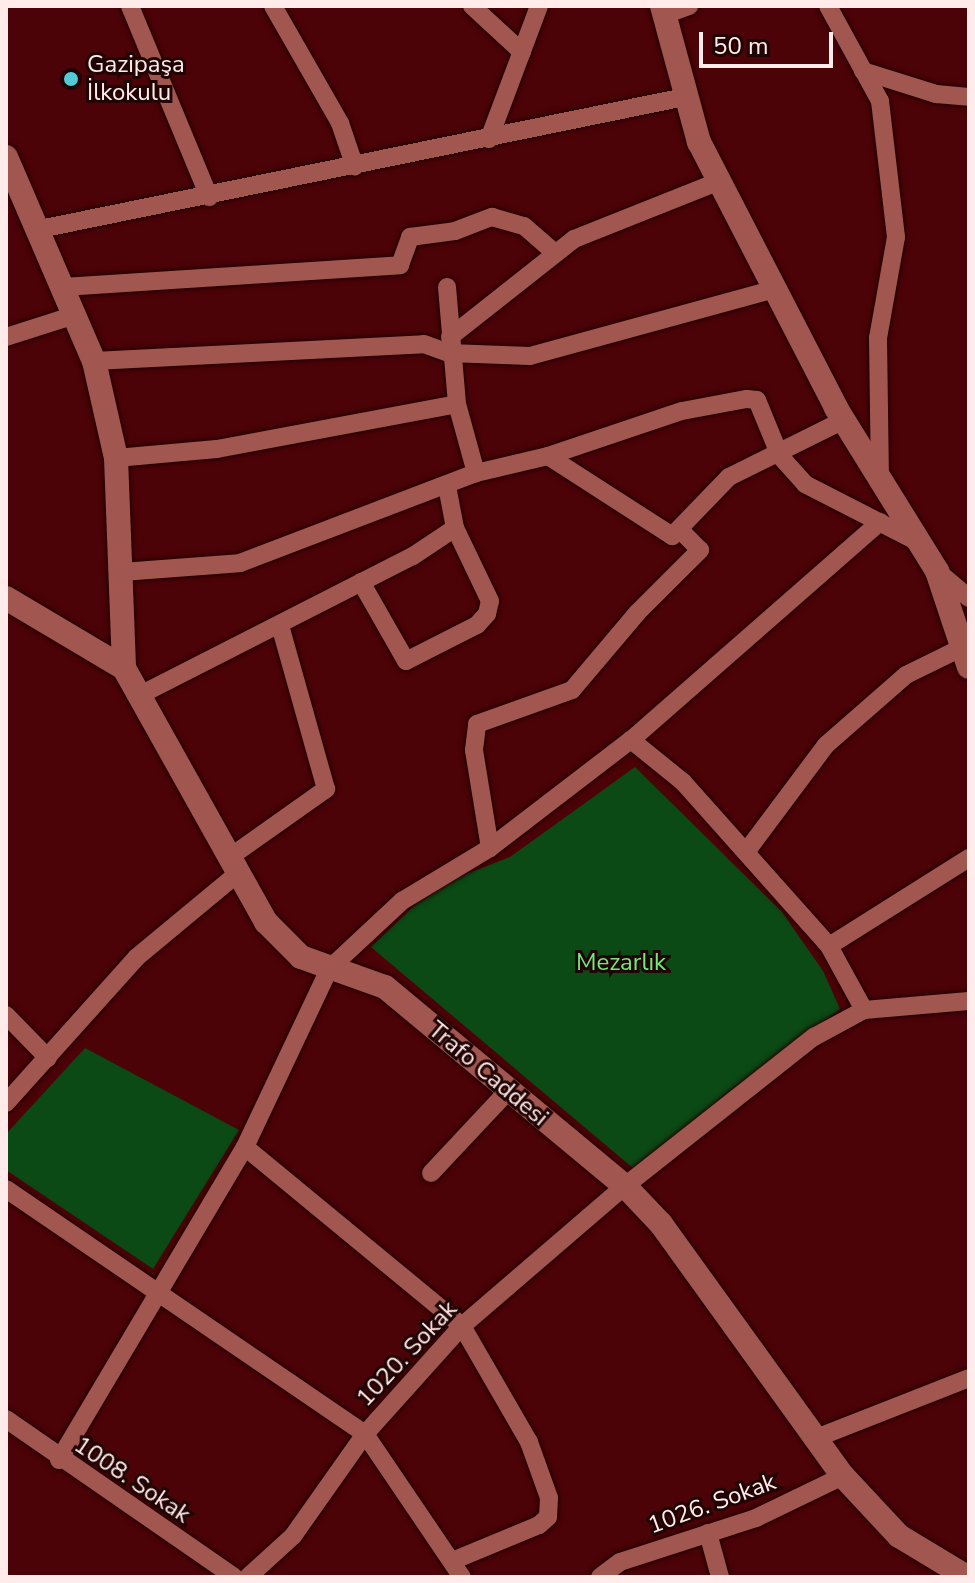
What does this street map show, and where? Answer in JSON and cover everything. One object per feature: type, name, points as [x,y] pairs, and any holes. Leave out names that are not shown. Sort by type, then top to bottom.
[{"type":"street","points":[[130,6],[209,197]]},
{"type":"street","points":[[273,6],[340,123],[355,167]]},
{"type":"street","points":[[472,6],[522,52]]},
{"type":"street","points":[[489,139],[539,6]]},
{"type":"street","points":[[689,6],[663,10],[685,97],[720,181],[844,420],[937,571],[965,658],[906,675],[826,745],[746,852]]},
{"type":"street","points":[[828,6],[880,101],[896,237],[878,338],[880,478]]},
{"type":"street","points":[[863,71],[936,94],[969,97]]},
{"type":"street","points":[[40,229],[209,197],[685,97]]},
{"type":"street","points":[[6,157],[40,229],[94,361],[116,458],[124,668]]},
{"type":"street","points":[[450,345],[554,252],[574,239],[720,181]]},
{"type":"street","points":[[63,287],[400,265],[410,237],[455,231],[492,217],[524,226],[554,252]]},
{"type":"street","points":[[447,287],[457,404],[476,473]]},
{"type":"street","points":[[94,361],[424,344],[530,356],[775,289]]},
{"type":"street","points":[[6,337],[75,315]]},
{"type":"street","points":[[121,572],[240,563],[476,473],[548,456],[682,411],[747,399],[757,400],[780,456],[805,484],[920,543]]},
{"type":"street","points":[[116,458],[217,449],[457,404]]},
{"type":"street","points":[[548,456],[620,499],[662,533],[672,536],[729,477],[780,456],[844,420]]},
{"type":"street","points":[[361,582],[406,661],[477,625],[490,601],[455,528],[447,486]]},
{"type":"street","points":[[59,1460],[163,1293],[245,1147],[329,969],[402,901],[490,848],[631,740],[880,522]]},
{"type":"street","points":[[140,695],[280,625],[455,528]]},
{"type":"street","points":[[490,848],[474,750],[477,724],[572,690],[638,612],[700,550],[680,530]]},
{"type":"street","points":[[937,571],[969,598]]},
{"type":"street","name":"Trafo Caddesi","points":[[6,598],[124,668],[266,922],[301,957],[385,987],[507,1092],[625,1186],[661,1224],[843,1476],[899,1536],[967,1577]]},
{"type":"street","points":[[6,1103],[137,957],[234,865],[326,789],[280,625]]},
{"type":"street","points":[[631,740],[683,782],[829,946],[864,1010],[969,1001]]},
{"type":"street","points":[[829,946],[969,858]]},
{"type":"street","name":"1020. Sokak","points":[[248,1577],[293,1536],[365,1434],[462,1326],[625,1186],[814,1037],[864,1010]]},
{"type":"street","points":[[6,1015],[48,1058]]},
{"type":"street","points":[[431,1173],[507,1092]]},
{"type":"street","points":[[6,1189],[163,1293],[365,1434],[457,1569],[539,1525],[548,1517],[549,1498],[529,1442],[462,1326],[245,1147]]},
{"type":"street","points":[[816,1438],[969,1378]]},
{"type":"street","name":"1008. Sokak","points":[[6,1419],[59,1460],[234,1577]]},
{"type":"street","name":"1026. Sokak","points":[[600,1577],[620,1562],[756,1518],[843,1476]]},
{"type":"street","points":[[708,1533],[720,1577]]},
{"type":"green space","name":"Mezarlık","points":[[635,767],[782,912],[823,971],[840,1009],[634,1169],[371,947],[416,904],[459,877],[510,857]]},
{"type":"green space","points":[[85,1048],[239,1130],[153,1269],[6,1170],[6,1134]]},
{"type":"place","name":"Gazipaşa İlkokulu","points":[[71,79]]}]
